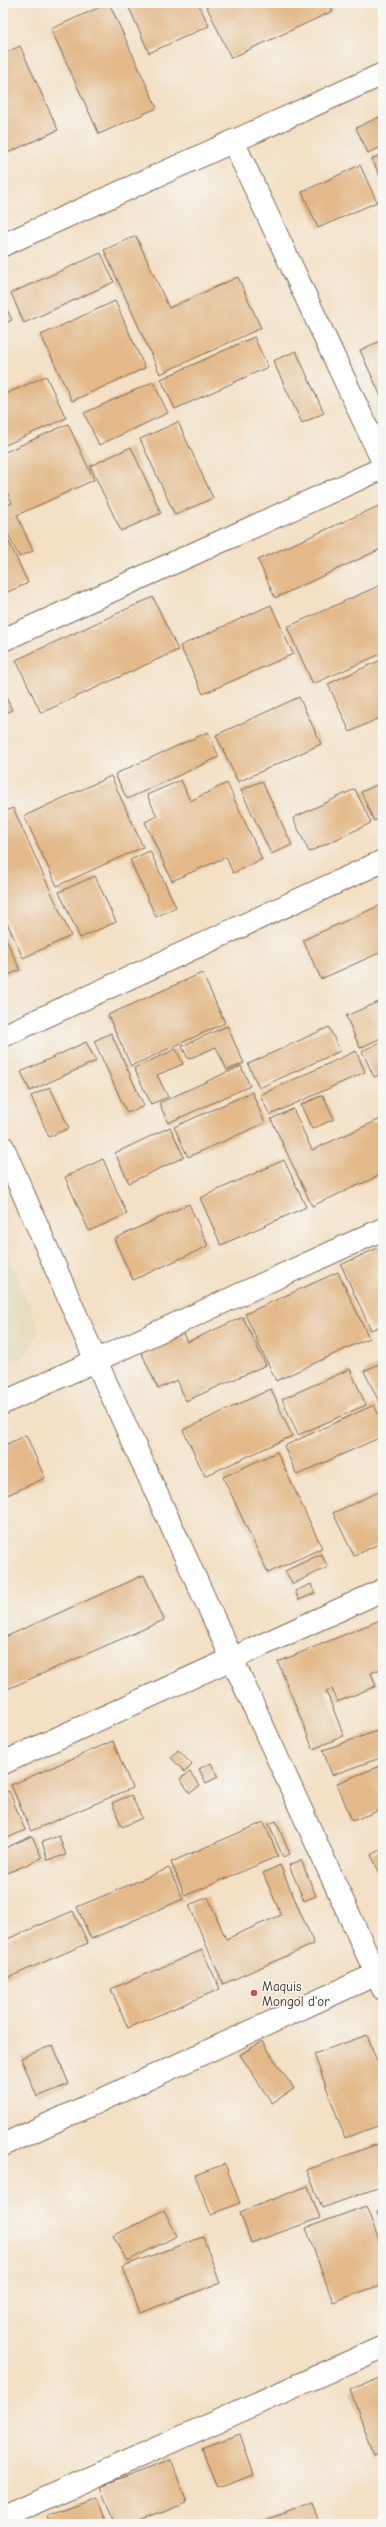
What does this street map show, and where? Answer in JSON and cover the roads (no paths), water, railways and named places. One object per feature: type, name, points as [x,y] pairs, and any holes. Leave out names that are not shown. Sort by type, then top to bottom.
[{"type":"street","points":[[3,245],[383,74]]},
{"type":"street","points":[[233,141],[383,462]]},
{"type":"street","points":[[3,640],[383,468]]},
{"type":"street","points":[[3,1036],[383,861]]},
{"type":"street","points":[[3,1147],[96,1361],[381,1978],[3,2145]]},
{"type":"street","points":[[3,1403],[383,1230]]},
{"type":"street","points":[[3,1763],[383,1590]]},
{"type":"street","points":[[3,2517],[383,2347]]},
{"type":"place","name":"Maquis Mongol d'or","points":[[254,1993]]}]
